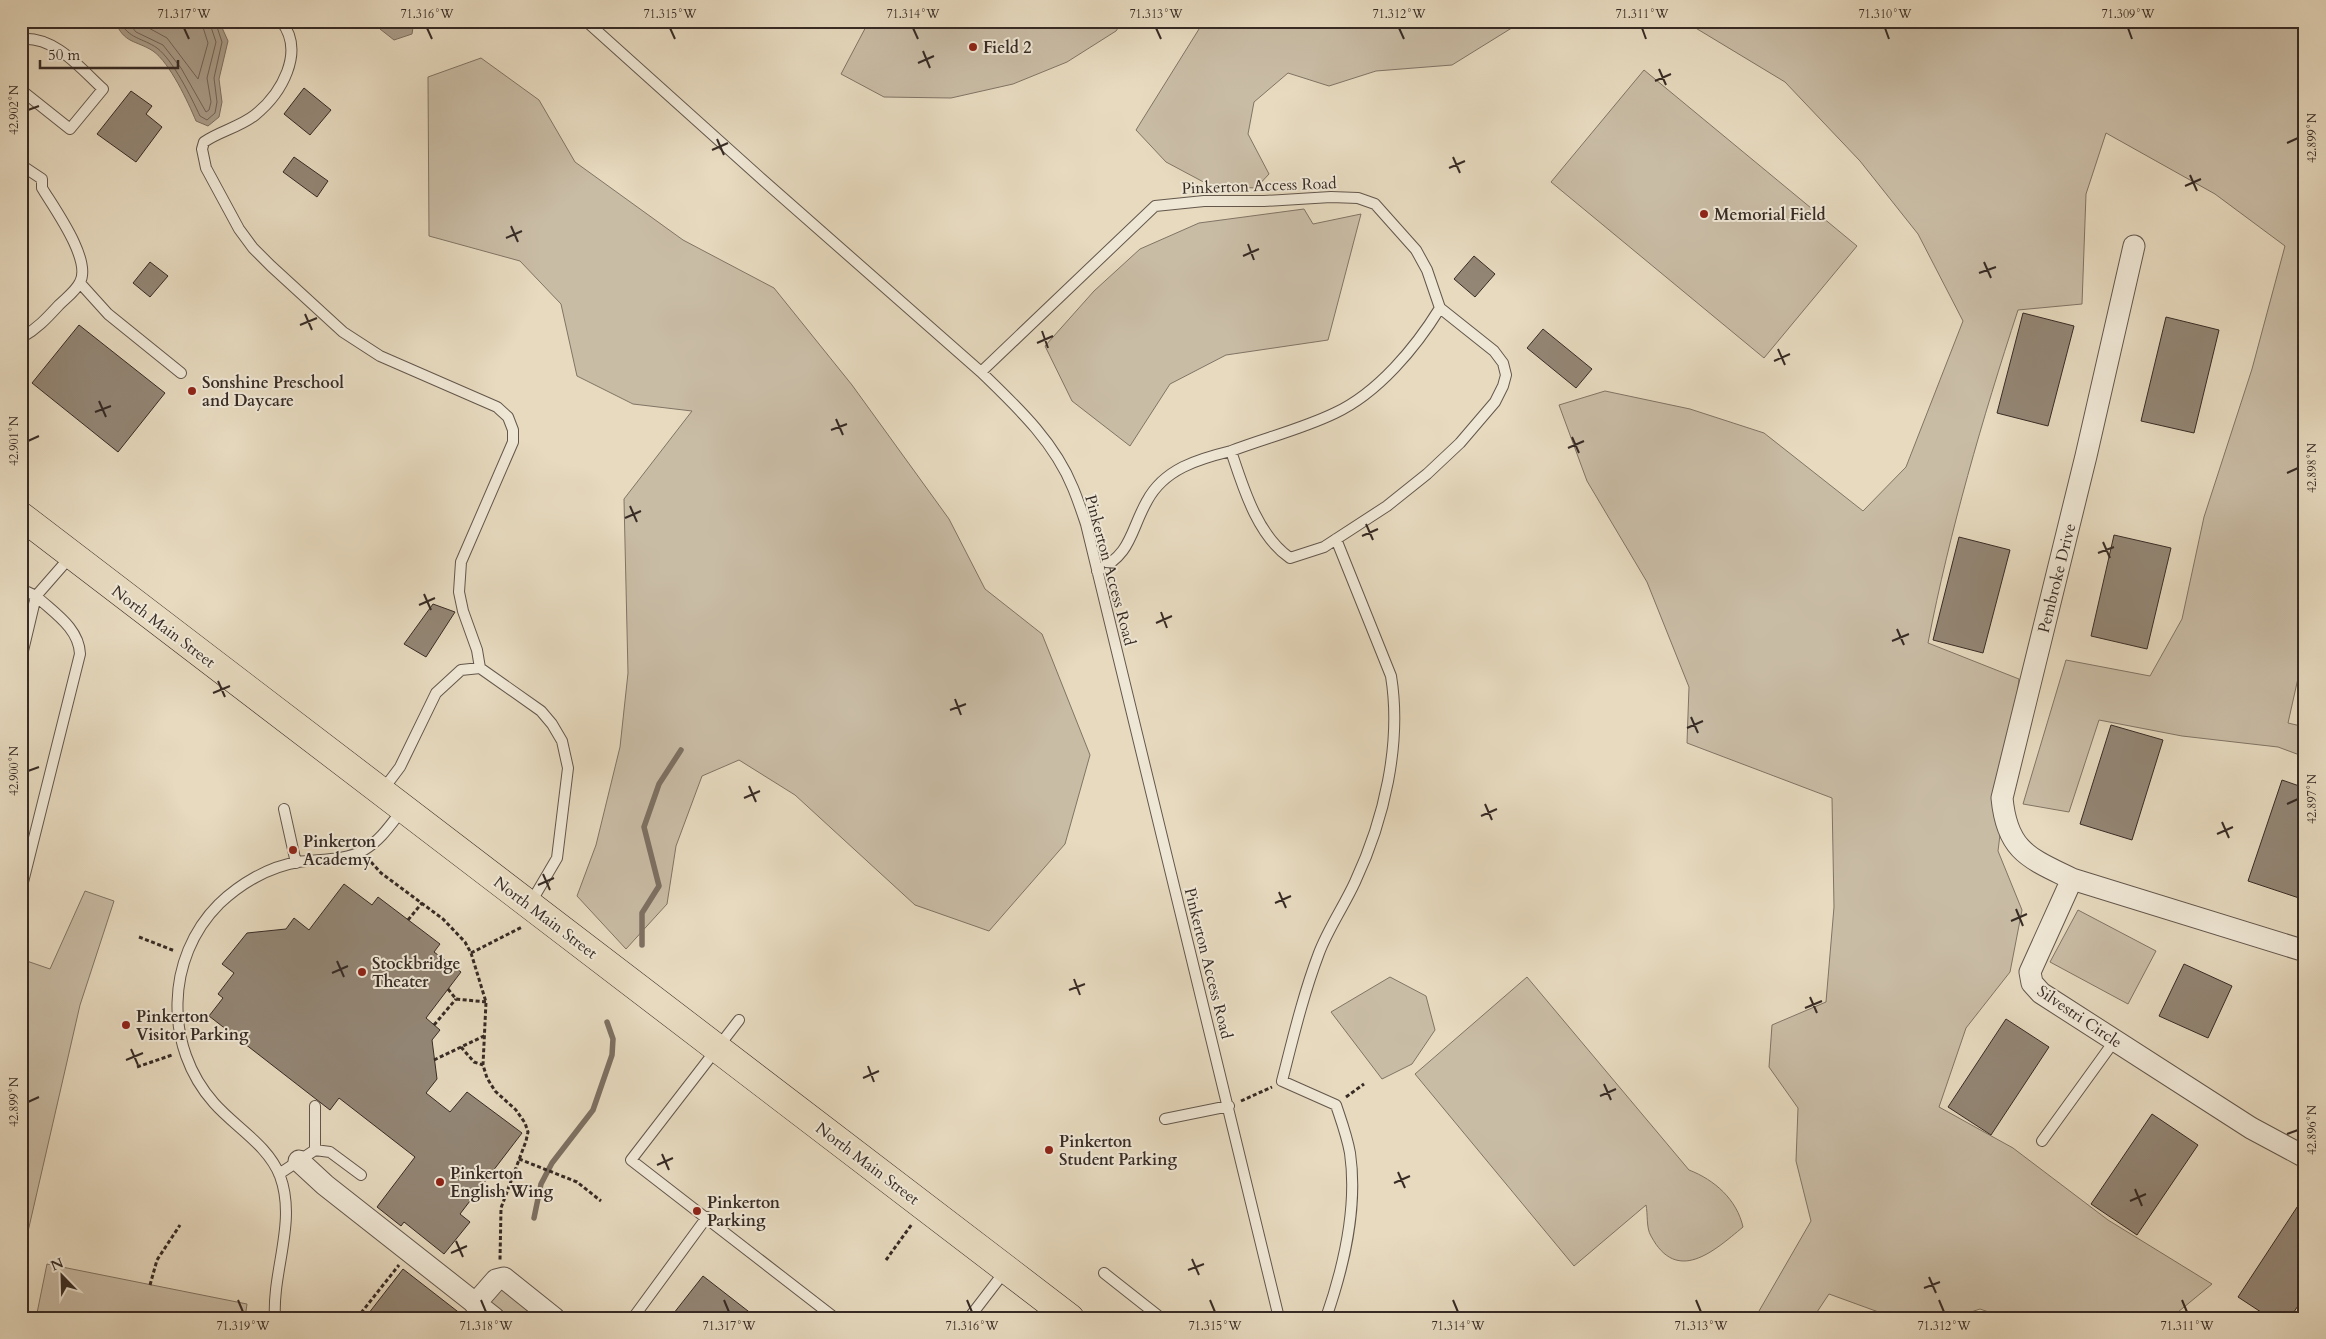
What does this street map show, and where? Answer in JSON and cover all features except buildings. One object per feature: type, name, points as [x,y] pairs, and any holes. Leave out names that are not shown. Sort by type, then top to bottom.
[{"type":"main road","name":"North Main Street","points":[[21,516],[403,808],[528,915],[717,1048],[1070,1318]]},
{"type":"street","name":"Pembroke Drive","points":[[2072,879],[2027,856],[2016,844],[2004,815],[2002,798],[2086,456],[2134,246]]},
{"type":"street","points":[[2072,879],[2305,950]]},
{"type":"street","name":"Silvestri Circle","points":[[2072,879],[2032,964],[2030,977],[2032,983],[2042,993],[2251,1128],[2305,1157]]},
{"type":"street","points":[[307,1156],[324,1186],[494,1318]]},
{"type":"street","points":[[475,1304],[499,1278],[508,1279],[554,1318]]},
{"type":"lane","points":[[281,21],[290,40],[291,56],[281,87],[254,116],[204,142],[202,149],[206,168],[239,229],[253,248],[343,332],[380,356],[419,374],[477,396],[498,407],[508,417],[513,430],[513,442],[461,562],[459,592],[463,611],[477,650],[480,668]]},
{"type":"lane","points":[[586,21],[980,372]]},
{"type":"lane","points":[[21,39],[44,41],[57,48],[103,89],[70,129],[21,90]]},
{"type":"lane","points":[[21,165],[42,179],[42,188],[78,251],[84,273],[80,283],[34,331],[21,338]]},
{"type":"lane","name":"Pinkerton Access Road","points":[[1279,1318],[1086,524],[1073,487],[1050,447],[1026,416],[980,372],[1155,206],[1175,203],[1331,197],[1358,198],[1374,204],[1416,250],[1427,270],[1440,308]]},
{"type":"lane","points":[[80,283],[108,314],[181,373]]},
{"type":"lane","points":[[1098,571],[1111,564],[1127,546],[1146,501],[1158,485],[1173,472],[1188,463],[1231,452],[1338,412],[1360,398],[1394,368],[1422,338],[1440,308],[1494,351],[1503,363],[1506,375],[1495,402],[1460,443],[1427,474],[1386,506],[1324,547],[1304,555],[1290,558],[1281,552],[1272,541],[1252,507],[1231,452]]},
{"type":"lane","points":[[1326,1318],[1348,1232],[1352,1200],[1350,1151],[1336,1105],[1282,1081],[1304,997],[1319,951],[1355,882],[1379,818],[1388,781],[1394,734],[1394,692],[1391,676],[1336,539]]},
{"type":"lane","points":[[21,659],[36,596],[72,555]]},
{"type":"lane","points":[[21,589],[36,596],[74,632],[79,642],[80,654],[21,890]]},
{"type":"lane","points":[[381,791],[400,767],[436,693],[461,670],[480,668],[541,711],[552,724],[562,741],[568,768],[557,858],[528,915]]},
{"type":"lane","points":[[275,1318],[286,1218],[285,1193],[279,1174],[263,1150],[215,1105],[192,1072],[180,1034],[177,994],[186,954],[205,921],[218,906],[249,881],[266,872],[296,863],[345,857],[363,851],[379,839],[403,808]]},
{"type":"lane","points":[[284,809],[296,863]]},
{"type":"lane","points":[[739,1020],[631,1160],[835,1318]]},
{"type":"lane","points":[[2042,1141],[2115,1040]]},
{"type":"lane","points":[[307,1156],[314,1106]]},
{"type":"lane","points":[[1165,1119],[1229,1106]]},
{"type":"lane","points":[[279,1174],[307,1156],[330,1152],[361,1175]]},
{"type":"lane","points":[[632,1318],[707,1218]]},
{"type":"lane","points":[[969,1318],[1007,1269]]},
{"type":"lane","points":[[1104,1273],[1161,1318]]},
{"type":"path","points":[[371,862],[381,873],[456,931],[472,954],[486,1002],[486,1035],[483,1065],[491,1086],[516,1110],[525,1123],[528,1132],[502,1208],[499,1278]]},
{"type":"path","points":[[408,920],[422,903]]},
{"type":"path","points":[[472,954],[528,915]]},
{"type":"path","points":[[139,937],[176,951]]},
{"type":"path","points":[[448,989],[456,999],[486,1002]]},
{"type":"path","points":[[434,1025],[456,999]]},
{"type":"path","points":[[434,1060],[486,1035]]},
{"type":"path","points":[[461,1047],[474,1062],[483,1065]]},
{"type":"path","points":[[137,1067],[175,1054]]},
{"type":"path","points":[[1254,1096],[1282,1081]]},
{"type":"path","points":[[1336,1105],[1364,1084]]},
{"type":"path","points":[[519,1159],[577,1182],[601,1201]]},
{"type":"path","points":[[886,1260],[915,1222]]},
{"type":"path","points":[[150,1285],[157,1260],[180,1225]]},
{"type":"path","points":[[358,1318],[409,1253]]},
{"type":"shaded area","name":"Field 2","points":[[869,21],[1123,21],[1116,31],[1067,62],[1013,84],[951,98],[884,97],[841,74]]},
{"type":"shaded area","points":[[1204,21],[1523,21],[1452,65],[1376,71],[1329,86],[1288,73],[1254,102],[1248,134],[1269,174],[1256,188],[1211,186],[1166,162],[1136,130]]},
{"type":"shaded area","points":[[1684,21],[2305,21],[2305,647],[2288,723],[2305,727],[2305,757],[2278,747],[2182,736],[2099,720],[2069,812],[2023,804],[2066,660],[2150,676],[2182,619],[2204,517],[2252,369],[2285,246],[2215,194],[2106,133],[2086,194],[2082,304],[2018,310],[1968,475],[1946,559],[1928,643],[2019,679],[1998,851],[2022,910],[2010,972],[1966,1028],[1939,1107],[2013,1148],[2108,1220],[2212,1284],[2178,1312],[2129,1318],[2006,1318],[1980,1309],[1953,1318],[1895,1318],[1829,1294],[1813,1318],[1755,1318],[1811,1221],[1796,1161],[1798,1108],[1769,1067],[1772,1025],[1826,1002],[1834,907],[1832,798],[1687,743],[1689,687],[1647,582],[1587,481],[1559,405],[1605,391],[1690,409],[1764,433],[1863,511],[1906,467],[1963,321],[1918,234],[1860,161],[1785,82]]},
{"type":"shaded area","points":[[481,58],[539,100],[575,162],[683,240],[774,288],[852,385],[949,519],[985,589],[1042,634],[1090,755],[1065,844],[989,931],[915,905],[795,795],[739,760],[702,776],[676,846],[667,904],[626,949],[577,896],[596,845],[620,747],[628,673],[624,499],[692,411],[633,404],[577,376],[561,304],[520,261],[429,236],[428,77]]},
{"type":"shaded area","name":"Memorial Field","points":[[1644,70],[1857,246],[1764,358],[1551,182]]},
{"type":"shaded area","points":[[1304,209],[1313,224],[1361,214],[1328,340],[1226,355],[1170,384],[1130,446],[1072,401],[1045,346],[1094,291],[1140,249],[1199,223]]},
{"type":"shaded area","points":[[85,891],[114,901],[80,1005],[21,1262],[21,959],[50,969]]},
{"type":"shaded area","points":[[2078,910],[2156,951],[2128,1004],[2050,962]]},
{"type":"shaded area","points":[[1390,977],[1426,996],[1435,1030],[1412,1064],[1382,1079],[1331,1012]]},
{"type":"shaded area","points":[[1527,977],[1689,1170],[1708,1179],[1724,1192],[1736,1208],[1743,1227],[1720,1245],[1696,1259],[1684,1261],[1672,1259],[1661,1251],[1651,1236],[1648,1229],[1646,1205],[1574,1266],[1415,1074]]},
{"type":"shaded area","points":[[47,1264],[247,1304],[245,1318],[36,1318]]},
{"type":"shaded area","points":[[500,1287],[528,1311],[532,1310],[542,1318],[508,1318],[490,1304]]},
{"type":"water","points":[[115,21],[219,21],[228,41],[219,79],[222,102],[219,117],[208,126],[196,121],[178,83],[166,64],[147,47],[126,38]]},
{"type":"water","points":[[374,21],[414,21],[412,34],[394,40],[380,29]]},
{"type":"waterway","points":[[642,945],[642,913],[659,886],[644,827],[659,784],[681,750]]},
{"type":"waterway","points":[[534,1218],[541,1184],[552,1163],[593,1110],[612,1055],[613,1039],[607,1022]]},
{"type":"place","name":"Field 2","points":[[973,47]]},
{"type":"place","name":"Memorial Field","points":[[1704,214]]},
{"type":"place","name":"Sonshine Preschool and Daycare","points":[[192,391]]},
{"type":"place","name":"Pinkerton Academy","points":[[293,850]]},
{"type":"place","name":"Stockbridge Theater","points":[[362,972]]},
{"type":"place","name":"Pinkerton Visitor Parking","points":[[126,1025]]},
{"type":"place","name":"Pinkerton Student Parking","points":[[1049,1150]]},
{"type":"place","name":"Pinkerton English Wing","points":[[440,1182]]},
{"type":"place","name":"Pinkerton Parking","points":[[697,1211]]}]
